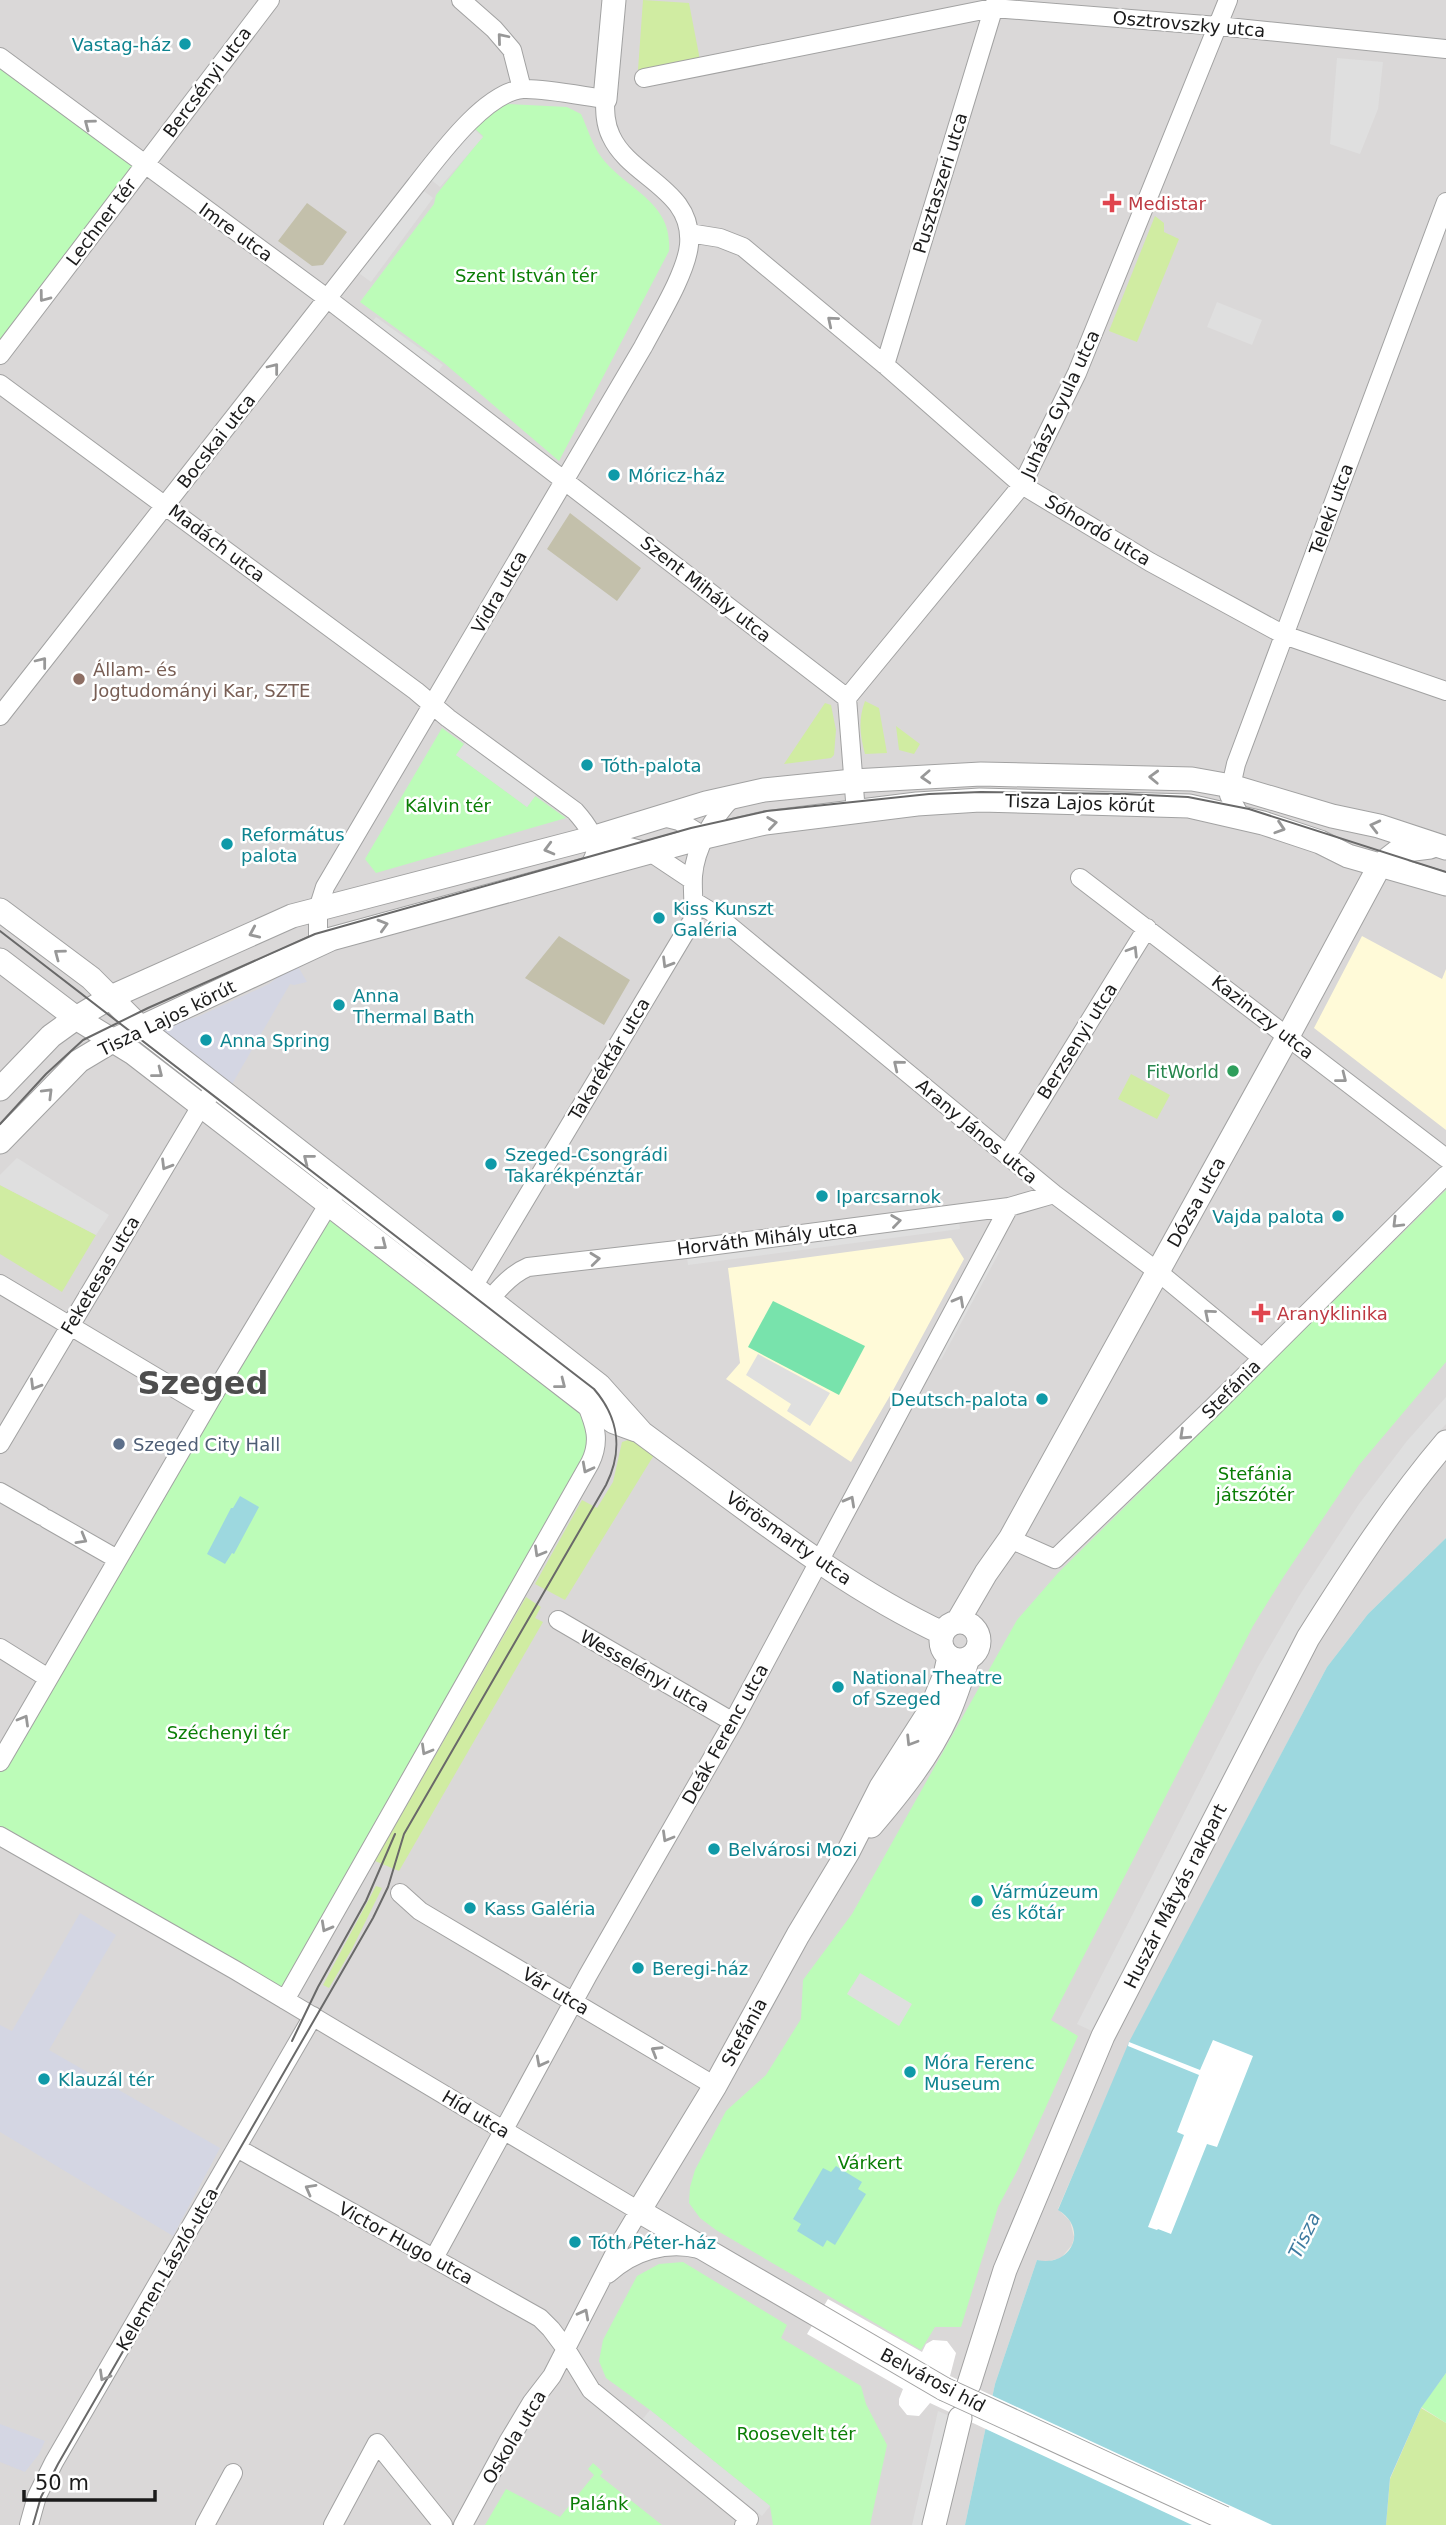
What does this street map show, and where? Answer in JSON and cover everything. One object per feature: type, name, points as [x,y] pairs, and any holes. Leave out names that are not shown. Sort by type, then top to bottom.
[{"type":"street","name":"Bercsényi utca","points":[[144,165],[270,0]]},
{"type":"street","points":[[461,0],[494,29],[512,50],[522,89]]},
{"type":"street","points":[[605,99],[522,89],[498,97],[468,124],[420,180],[328,299],[565,479],[643,347],[682,270],[689,247],[689,233],[678,203],[618,148],[606,122],[605,99],[614,0]]},
{"type":"street","name":"Juhász Gyula utca","points":[[848,698],[1022,485],[1077,373],[1228,0]]},
{"type":"street","name":"Osztrovszky utca","points":[[644,78],[995,4],[1446,49]]},
{"type":"street","name":"Pusztaszeri utca","points":[[885,365],[995,4]]},
{"type":"street","name":"Lechner tér","points":[[0,57],[144,165],[0,355]]},
{"type":"street","name":"Imre utca","points":[[144,165],[328,299]]},
{"type":"street","name":"Teleki utca","points":[[1231,786],[1236,764],[1446,202]]},
{"type":"street","name":"Sóhordó utca","points":[[689,233],[720,238],[743,247],[885,365],[1022,485],[1150,562],[1284,635],[1446,691]]},
{"type":"street","name":"Bocskai utca","points":[[0,716],[328,299]]},
{"type":"street","name":"Madách utca","points":[[0,384],[432,705]]},
{"type":"street","name":"Szent Mihály utca","points":[[565,479],[848,698]]},
{"type":"street","name":"Vidra utca","points":[[432,705],[565,479]]},
{"type":"street","points":[[848,698],[856,813]]},
{"type":"street","points":[[318,945],[318,909],[325,887],[432,705],[575,811],[583,820],[596,851],[588,869]]},
{"type":"street","name":"Tisza Lajos körút","points":[[0,1089],[51,1036],[111,997],[280,921],[592,838],[695,806],[764,790],[853,781],[981,774],[1192,779],[1231,786],[1332,816],[1378,826],[1443,847]]},
{"type":"street","points":[[1231,786],[1230,801],[1240,816]]},
{"type":"street","points":[[663,817],[679,821],[705,837],[720,811],[733,797]]},
{"type":"street","name":"Tisza Lajos körút","points":[[0,1142],[79,1061],[114,1040],[318,945],[414,916],[765,823],[917,804],[980,800],[1189,806],[1240,816],[1307,837],[1348,856],[1446,884]]},
{"type":"street","name":"Takaréktár utca","points":[[482,1293],[505,1232],[692,921],[695,902],[692,880],[696,858],[705,837]]},
{"type":"street","name":"Tisza Lajos körút","points":[[592,838],[650,852]]},
{"type":"street","points":[[1380,865],[1398,851],[1443,847]]},
{"type":"street","points":[[650,852],[692,880]]},
{"type":"street","name":"Dózsa utca","points":[[1008,1543],[1380,865]]},
{"type":"street","name":"Kazinczy utca","points":[[1080,878],[1446,1158]]},
{"type":"street","name":"Arany János utca","points":[[695,902],[715,914],[1054,1194],[1157,1271],[1261,1357]]},
{"type":"street","name":"Vörösmarty utca","points":[[0,910],[90,978],[141,1028],[217,1086],[469,1312],[586,1403],[614,1422],[642,1433]]},
{"type":"street","name":"Berzsenyi utca","points":[[1007,1155],[1147,928]]},
{"type":"street","name":"Vörösmarty utca","points":[[0,960],[76,1018],[114,1040],[201,1107],[482,1293],[599,1385],[642,1433],[818,1561],[869,1594],[959,1628]]},
{"type":"street","points":[[201,1107],[217,1086]]},
{"type":"street","name":"Feketesas utca","points":[[0,1444],[201,1107]]},
{"type":"street","name":"Stefánia","points":[[1008,1543],[1055,1559],[1213,1407],[1446,1175]]},
{"type":"street","points":[[0,1762],[206,1407],[335,1194]]},
{"type":"street","name":"Horváth Mihály utca","points":[[528,1267],[1009,1207],[1054,1194]]},
{"type":"street","name":"Deák Ferenc utca","points":[[434,2258],[573,2001],[733,1722],[1009,1207]]},
{"type":"street","points":[[505,1232],[506,1252],[528,1267]]},
{"type":"street","points":[[469,1312],[482,1293],[528,1267]]},
{"type":"street","points":[[0,1284],[206,1407]]},
{"type":"street","points":[[285,2000],[590,1463],[597,1441],[594,1421],[586,1403]]},
{"type":"street","points":[[597,1441],[617,1434],[642,1433]]},
{"type":"street","name":"Huszár Mátyás rakpart","points":[[970,2384],[1006,2270],[1103,2036],[1308,1638],[1382,1524],[1446,1441]]},
{"type":"street","points":[[0,1492],[117,1559]]},
{"type":"street","points":[[959,1657],[941,1646],[999,1578],[1008,1543]]},
{"type":"street","name":"Wesselényi utca","points":[[558,1620],[733,1722]]},
{"type":"street","name":"Stefánia","points":[[639,2211],[715,2086],[798,1935],[848,1852],[902,1791],[932,1745],[947,1715],[959,1657],[978,1649],[980,1642],[959,1628]]},
{"type":"street","points":[[0,1648],[48,1678]]},
{"type":"street","points":[[0,1836],[313,2017]]},
{"type":"street","name":"Vár utca","points":[[400,1893],[420,1910],[715,2086]]},
{"type":"street","name":"Híd utca","points":[[313,2017],[639,2211]]},
{"type":"street","name":"Kelemen László utca","points":[[29,2525],[37,2496],[54,2462],[313,2017]]},
{"type":"street","name":"Victor Hugo utca","points":[[237,2148],[540,2318],[566,2349]]},
{"type":"street","points":[[639,2211],[566,2349],[591,2390],[746,2522]]},
{"type":"street","name":"Belvárosi híd","points":[[639,2211],[944,2389],[1238,2525]]},
{"type":"street","points":[[603,2278],[627,2259],[643,2252],[675,2246],[708,2251]]},
{"type":"street","name":"Oskola utca","points":[[463,2525],[508,2442],[532,2402],[552,2376],[566,2349]]},
{"type":"street","points":[[934,2525],[960,2418]]},
{"type":"street","points":[[333,2525],[377,2443],[443,2525]]},
{"type":"street","points":[[205,2525],[233,2473]]},
{"type":"shaded area","points":[[0,0],[1446,0],[1446,1538],[1368,1614],[1327,1667],[1130,2042],[1058,2209],[1070,2221],[1074,2237],[1072,2245],[1061,2258],[1045,2262],[1037,2260],[995,2384],[965,2525],[0,2525]]},
{"type":"shaded area","points":[[1337,58],[1383,62],[1378,109],[1360,154],[1330,144]]},
{"type":"shaded area","points":[[468,124],[483,137],[440,187],[424,174]]},
{"type":"shaded area","points":[[416,185],[433,198],[371,282],[352,268]]},
{"type":"shaded area","points":[[307,203],[347,232],[323,265],[312,266],[278,241]]},
{"type":"shaded area","points":[[1217,302],[1262,320],[1252,345],[1207,327]]},
{"type":"shaded area","points":[[376,317],[443,365],[433,378],[367,329]]},
{"type":"shaded area","points":[[570,513],[641,568],[617,601],[547,549]]},
{"type":"shaded area","points":[[471,735],[542,787],[527,807],[456,755]]},
{"type":"shaded area","points":[[559,936],[630,980],[604,1025],[525,978]]},
{"type":"shaded area","points":[[1362,936],[1442,979],[1446,969],[1446,1130],[1314,1028]]},
{"type":"shaded area","points":[[296,963],[307,982],[290,984],[231,1086],[153,1027],[197,1017],[269,984]]},
{"type":"shaded area","points":[[17,1158],[109,1215],[96,1235],[0,1185],[0,1175]]},
{"type":"shaded area","points":[[958,1213],[960,1229],[688,1265],[686,1249]]},
{"type":"shaded area","points":[[951,1238],[964,1259],[851,1462],[726,1379],[740,1363],[728,1268]]},
{"type":"shaded area","points":[[989,1246],[1000,1251],[941,1360],[930,1354]]},
{"type":"shaded area","points":[[758,1354],[830,1393],[810,1426],[787,1411],[791,1404],[746,1375]]},
{"type":"shaded area","points":[[1446,1397],[1446,1424],[1424,1448],[1376,1512],[1316,1604],[1275,1675],[1094,2032],[1077,2024],[1258,1667],[1299,1596],[1359,1504],[1407,1441]]},
{"type":"shaded area","name":"Klauzál tér","points":[[80,1913],[116,1935],[49,2050],[220,2148],[173,2236],[0,2132],[0,2025],[12,2031]]},
{"type":"shaded area","points":[[860,1973],[912,2004],[899,2026],[847,1994]]},
{"type":"shaded area","points":[[650,2410],[770,2506],[762,2516],[642,2420]]},
{"type":"shaded area","points":[[938,2411],[952,2417],[923,2525],[912,2525]]},
{"type":"shaded area","points":[[0,2424],[45,2441],[25,2472],[0,2462]]},
{"type":"green space","points":[[643,0],[689,3],[700,60],[638,70]]},
{"type":"green space","points":[[0,57],[144,165],[0,355]]},
{"type":"green space","name":"Szent István tér","points":[[507,104],[567,107],[581,114],[602,158],[647,198],[664,220],[668,234],[669,251],[559,461],[444,363],[360,302],[434,204],[436,195],[483,136],[473,127],[486,114]]},
{"type":"green space","points":[[1155,216],[1164,223],[1164,232],[1179,239],[1137,342],[1109,331]]},
{"type":"green space","points":[[865,701],[879,708],[887,753],[865,754],[860,727]]},
{"type":"green space","points":[[825,703],[831,705],[836,730],[834,755],[831,758],[784,764]]},
{"type":"green space","points":[[896,726],[920,744],[914,754],[899,750]]},
{"type":"green space","name":"Kálvin tér","points":[[442,728],[464,744],[456,755],[527,807],[535,796],[566,818],[376,873],[365,859]]},
{"type":"green space","points":[[1131,1074],[1170,1095],[1157,1119],[1118,1099]]},
{"type":"green space","points":[[0,1185],[96,1235],[62,1292],[0,1254]]},
{"type":"green space","name":"Várkert","points":[[1446,1190],[1446,1362],[1359,1465],[1253,1626],[1051,2020],[1078,2036],[998,2207],[961,2327],[935,2327],[921,2350],[700,2218],[689,2203],[695,2170],[726,2111],[766,2075],[801,2019],[803,1980],[852,1914],[1017,1620],[1058,1573]]},
{"type":"green space","name":"Széchenyi tér","points":[[328,1203],[586,1403],[597,1441],[285,2000],[0,1836],[0,1762]]},
{"type":"green space","points":[[773,1301],[865,1346],[839,1395],[748,1347]]},
{"type":"green space","points":[[628,1440],[638,1443],[654,1455],[565,1600],[535,1584],[582,1500],[597,1508],[613,1482],[622,1442]]},
{"type":"green space","points":[[526,1597],[541,1607],[535,1618],[543,1622],[399,1871],[375,1861]]},
{"type":"green space","points":[[376,1886],[382,1888],[329,1988],[323,1985]]},
{"type":"green space","name":"Roosevelt tér","points":[[683,2262],[787,2325],[781,2338],[861,2386],[866,2404],[887,2445],[870,2525],[773,2525],[770,2506],[606,2378],[599,2361],[603,2340],[637,2276],[659,2264]]},
{"type":"green space","points":[[1446,2373],[1446,2423],[1421,2407]]},
{"type":"green space","points":[[1421,2408],[1446,2423],[1446,2525],[1386,2525],[1390,2479]]},
{"type":"green space","name":"Palánk","points":[[593,2463],[603,2472],[600,2476],[662,2525],[485,2525],[506,2489],[560,2517],[594,2475],[588,2469]]},
{"type":"water","points":[[240,1496],[259,1507],[234,1554],[232,1553],[225,1564],[207,1554]]},
{"type":"water","name":"Tisza","points":[[1446,1538],[1446,2373],[1421,2408],[1390,2478],[1386,2525],[965,2525],[995,2384],[1037,2260],[1059,2258],[1072,2245],[1073,2227],[1058,2210],[1129,2042],[1327,1667],[1368,1614]]},
{"type":"water","points":[[836,2166],[862,2182],[858,2189],[866,2194],[835,2245],[827,2240],[823,2247],[797,2231],[801,2224],[793,2219],[823,2168],[831,2172]]},
{"type":"pier","points":[[1213,2040],[1253,2056],[1217,2147],[1207,2144],[1171,2234],[1148,2227],[1184,2135],[1177,2132],[1199,2075],[1128,2046],[1129,2042],[1200,2070]]},
{"type":"pier","points":[[828,2299],[922,2352],[926,2344],[933,2340],[947,2341],[956,2353],[950,2376],[1272,2525],[1192,2525],[930,2403],[919,2416],[907,2415],[899,2405],[903,2389],[807,2334]]},
{"type":"tram line","points":[[0,1124],[46,1074],[83,1040],[315,934],[691,828],[767,811],[929,794],[981,792],[1188,797],[1249,809],[1446,872]]},
{"type":"tram line","points":[[0,931],[594,1389],[609,1411],[616,1435],[615,1460],[606,1485],[404,1834],[388,1887],[373,1918],[58,2464],[41,2497],[33,2525]]},
{"type":"tram line","points":[[292,2041],[318,1987],[366,1901],[395,1834]]},
{"type":"place","name":"Vastag-ház","points":[[185,44]]},
{"type":"place","name":"Medistar","points":[[1112,203]]},
{"type":"place","name":"Móricz-ház","points":[[614,475]]},
{"type":"place","name":"Állam- és Jogtudományi Kar, SZTE","points":[[79,679]]},
{"type":"place","name":"Tóth-palota","points":[[587,765]]},
{"type":"place","name":"Református palota","points":[[227,844]]},
{"type":"place","name":"Kiss Kunszt Galéria","points":[[659,918]]},
{"type":"place","name":"Anna Thermal Bath","points":[[339,1005]]},
{"type":"place","name":"Anna Spring","points":[[206,1040]]},
{"type":"place","name":"FitWorld","points":[[1233,1071]]},
{"type":"place","name":"Szeged-Csongrádi Takarékpénztár","points":[[491,1164]]},
{"type":"place","name":"Iparcsarnok","points":[[822,1196]]},
{"type":"place","name":"Vajda palota","points":[[1338,1216]]},
{"type":"place","name":"Aranyklinika","points":[[1261,1313]]},
{"type":"place","name":"Deutsch-palota","points":[[1042,1399]]},
{"type":"place","name":"Szeged City Hall","points":[[119,1444]]},
{"type":"place","name":"National Theatre of Szeged","points":[[838,1687]]},
{"type":"place","name":"Belvárosi Mozi","points":[[714,1849]]},
{"type":"place","name":"Vármúzeum és kőtár","points":[[977,1901]]},
{"type":"place","name":"Kass Galéria","points":[[470,1908]]},
{"type":"place","name":"Beregi-ház","points":[[638,1968]]},
{"type":"place","name":"Móra Ferenc Museum","points":[[910,2072]]},
{"type":"place","name":"Klauzál tér","points":[[44,2079]]},
{"type":"place","name":"Tóth Péter-ház","points":[[575,2242]]},
{"type":"district","name":"Szeged","points":[[203,1383]]},
{"type":"park label","name":"Stefánia játszótér","points":[[1255,1483]]}]
